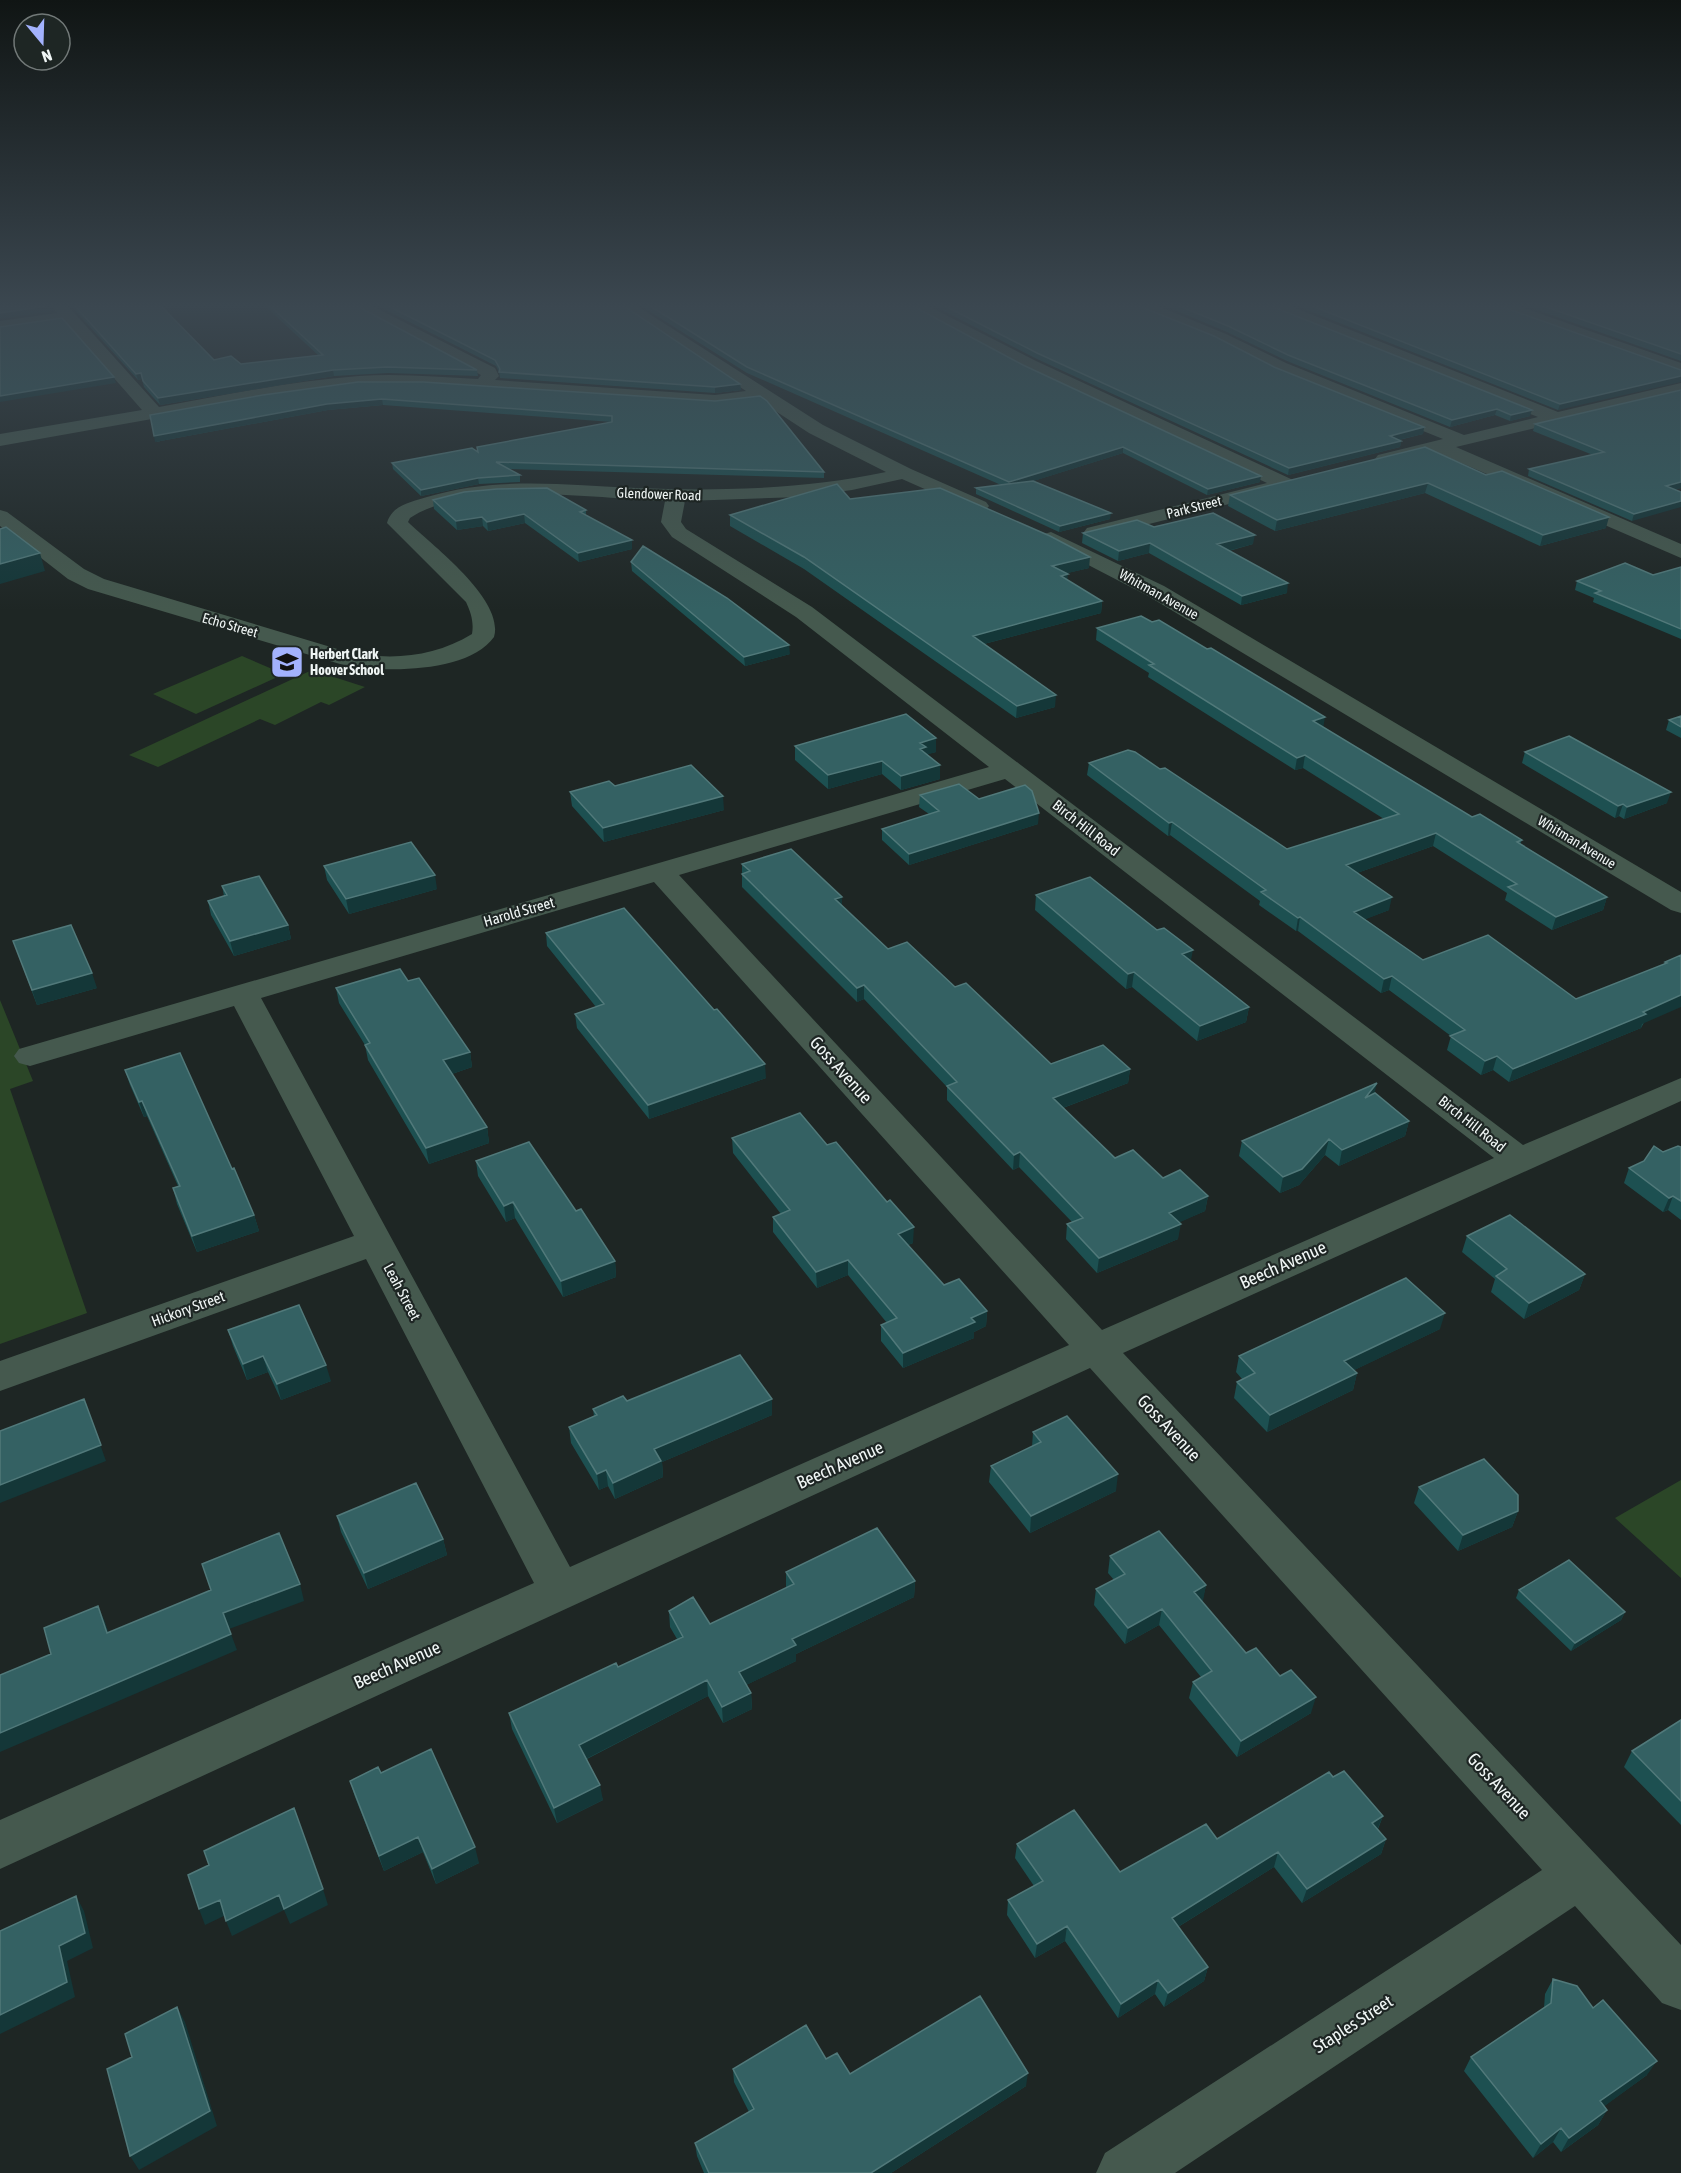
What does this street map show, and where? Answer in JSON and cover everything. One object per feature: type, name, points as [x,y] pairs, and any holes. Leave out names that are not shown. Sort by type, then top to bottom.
[{"type":"street","points":[[150,407],[155,413]]},
{"type":"street","points":[[0,440],[188,407]]},
{"type":"street","points":[[783,407],[835,440],[1002,517]]},
{"type":"street","points":[[1121,407],[1286,484]]},
{"type":"street","points":[[1380,407],[1461,440]]},
{"type":"street","points":[[1531,407],[1557,418]]},
{"type":"street","points":[[1367,464],[1601,407]]},
{"type":"street","points":[[1437,446],[1681,552]]},
{"type":"street","name":"Glendower Road","points":[[417,506],[470,493],[496,490],[573,490],[676,495],[753,495],[800,492],[849,485],[904,473]]},
{"type":"street","name":"Park Street","points":[[1057,541],[1309,478]]},
{"type":"street","name":"Birch Hill Road","points":[[676,495],[671,522],[679,533],[804,612],[1518,1160]]},
{"type":"street","name":"Echo Street","points":[[0,516],[76,574],[96,585],[358,661],[400,662],[434,658],[467,647],[483,637],[485,625],[481,609],[475,599],[397,523],[402,514],[417,506]]},
{"type":"street","name":"Whitman Avenue","points":[[1035,531],[1158,592],[1681,904]]},
{"type":"street","name":"Harold Street","points":[[30,1056],[1009,768]]},
{"type":"street","name":"Goss Avenue","points":[[660,871],[1096,1349],[1681,1984]]},
{"type":"street","name":"Leah Street","points":[[243,993],[561,1591]]},
{"type":"street","name":"Beech Avenue","points":[[0,1845],[1096,1349],[1681,1088]]},
{"type":"street","name":"Hickory Street","points":[[0,1376],[376,1242]]},
{"type":"street","name":"Staples Street","points":[[1125,2173],[1580,1874]]},
{"type":"green space","points":[[242,656],[284,674],[196,714],[153,694]]},
{"type":"green space","points":[[312,670],[365,687],[329,705],[321,702],[275,725],[260,719],[158,767],[129,755]]},
{"type":"green space","points":[[0,1000],[33,1081],[10,1089],[87,1313],[0,1344]]},
{"type":"green space","points":[[1681,1480],[1681,1578],[1615,1518]]},
{"type":"building","points":[[193,407],[309,407],[154,436],[150,415]]},
{"type":"building","points":[[496,407],[772,407],[824,472],[496,462],[520,475],[478,478],[421,490],[392,463],[472,448],[478,452],[477,447],[612,422],[612,416]]},
{"type":"building","points":[[839,407],[1114,407],[1261,476],[1208,489],[1123,447],[1009,482]]},
{"type":"building","points":[[1156,407],[1375,407],[1424,427],[1390,436],[1401,441],[1289,468]]},
{"type":"building","points":[[1420,407],[1525,407],[1532,410],[1511,415],[1497,409],[1452,420]]},
{"type":"building","points":[[1606,407],[1681,407],[1681,482],[1666,486],[1681,492],[1681,501],[1634,514],[1529,469],[1604,452],[1535,424]]},
{"type":"building","points":[[1425,447],[1486,475],[1502,471],[1609,517],[1543,535],[1428,483],[1277,520],[1230,495]]},
{"type":"building","points":[[1033,481],[1111,513],[1060,526],[976,488]]},
{"type":"building","points":[[837,484],[850,499],[940,488],[1050,536],[1090,557],[1052,566],[1068,574],[1061,576],[1102,601],[973,636],[1056,695],[1017,706],[804,557],[730,515]]},
{"type":"building","points":[[547,488],[586,510],[580,512],[632,540],[578,553],[524,514],[487,522],[482,517],[456,521],[433,500],[464,492]]},
{"type":"building","points":[[1213,513],[1255,535],[1217,544],[1288,583],[1242,596],[1150,543],[1119,551],[1083,533],[1137,520],[1154,527]]},
{"type":"building","points":[[6,527],[40,553],[0,564],[0,529]]},
{"type":"building","points":[[643,546],[727,598],[789,645],[744,657],[631,562]]},
{"type":"building","points":[[1625,563],[1653,575],[1681,567],[1681,629],[1595,593],[1601,591],[1577,581]]},
{"type":"building","points":[[1141,616],[1152,622],[1159,620],[1207,649],[1211,648],[1325,717],[1313,721],[1472,817],[1480,814],[1522,840],[1517,842],[1607,897],[1556,917],[1508,887],[1517,884],[1436,833],[1346,865],[1392,897],[1354,912],[1423,960],[1488,935],[1576,999],[1667,963],[1665,962],[1681,955],[1681,995],[1643,1012],[1646,1014],[1513,1069],[1497,1056],[1485,1061],[1450,1036],[1465,1030],[1392,976],[1384,979],[1300,917],[1298,918],[1261,892],[1266,890],[1172,822],[1169,823],[1089,763],[1128,750],[1135,752],[1160,769],[1165,768],[1287,849],[1399,814],[1305,755],[1297,758],[1149,665],[1154,664],[1097,628]]},
{"type":"building","points":[[906,714],[936,738],[920,743],[926,747],[920,749],[940,765],[901,776],[882,761],[828,775],[795,746]]},
{"type":"building","points":[[1681,716],[1681,727],[1669,720]]},
{"type":"building","points":[[1569,736],[1671,792],[1627,807],[1623,804],[1618,806],[1525,752]]},
{"type":"building","points":[[691,765],[723,796],[603,828],[570,792],[609,781],[615,786]]},
{"type":"building","points":[[959,784],[979,799],[1025,785],[1032,791],[1039,813],[909,854],[882,829],[939,811],[920,795]]},
{"type":"building","points":[[411,842],[435,875],[346,899],[324,866]]},
{"type":"building","points":[[791,849],[842,897],[835,899],[888,949],[907,942],[955,987],[966,983],[1051,1064],[1103,1045],[1130,1069],[1053,1098],[1115,1158],[1133,1150],[1163,1178],[1180,1170],[1208,1196],[1169,1213],[1181,1224],[1099,1258],[1067,1224],[1083,1218],[1020,1152],[1014,1155],[947,1086],[957,1082],[864,985],[857,988],[742,874],[750,871],[742,864]]},
{"type":"building","points":[[259,876],[288,925],[230,941],[208,901],[227,895],[222,886]]},
{"type":"building","points":[[1090,877],[1157,930],[1164,928],[1193,950],[1182,954],[1249,1007],[1200,1026],[1134,972],[1128,974],[1036,895]]},
{"type":"building","points":[[624,908],[765,1064],[648,1105],[575,1014],[604,1004],[546,933]]},
{"type":"building","points":[[71,925],[92,973],[32,990],[13,941]]},
{"type":"building","points":[[400,969],[408,981],[419,978],[470,1052],[443,1060],[487,1127],[426,1148],[365,1045],[370,1043],[336,988]]},
{"type":"building","points":[[180,1053],[254,1215],[192,1236],[173,1188],[180,1186],[142,1101],[139,1102],[125,1070]]},
{"type":"building","points":[[1377,1083],[1365,1098],[1375,1093],[1409,1121],[1342,1150],[1329,1139],[1302,1169],[1283,1177],[1242,1141]]},
{"type":"building","points":[[800,1113],[827,1145],[836,1142],[887,1202],[890,1200],[914,1227],[898,1234],[944,1285],[959,1279],[987,1311],[971,1318],[975,1322],[903,1353],[881,1325],[897,1318],[848,1260],[816,1272],[773,1217],[790,1210],[732,1138]]},
{"type":"building","points":[[529,1142],[576,1211],[581,1209],[615,1261],[561,1281],[513,1202],[504,1206],[476,1161]]},
{"type":"building","points":[[1654,1146],[1663,1152],[1681,1147],[1681,1201],[1673,1196],[1669,1198],[1629,1168],[1644,1161]]},
{"type":"building","points":[[1510,1215],[1585,1274],[1529,1303],[1496,1276],[1507,1269],[1467,1236]]},
{"type":"building","points":[[1406,1278],[1445,1313],[1344,1361],[1357,1373],[1270,1415],[1237,1382],[1255,1373],[1239,1356]]},
{"type":"building","points":[[299,1305],[326,1365],[277,1384],[263,1356],[243,1364],[228,1330]]},
{"type":"building","points":[[740,1355],[772,1399],[654,1449],[661,1461],[613,1483],[606,1470],[597,1474],[569,1427],[597,1415],[593,1409],[623,1396],[627,1401]]},
{"type":"building","points":[[84,1399],[101,1445],[0,1485],[0,1431]]},
{"type":"building","points":[[1067,1416],[1118,1474],[1031,1516],[991,1466],[1041,1442],[1033,1432]]},
{"type":"building","points":[[1484,1459],[1518,1495],[1518,1511],[1463,1535],[1419,1487]]},
{"type":"building","points":[[416,1483],[443,1539],[364,1573],[337,1516]]},
{"type":"building","points":[[877,1528],[915,1581],[792,1639],[796,1645],[739,1672],[751,1693],[722,1707],[707,1680],[579,1745],[600,1785],[554,1808],[509,1713],[616,1663],[618,1667],[683,1637],[669,1611],[693,1597],[710,1624],[794,1584],[786,1572]]},
{"type":"building","points":[[1159,1531],[1206,1585],[1194,1592],[1246,1653],[1256,1648],[1280,1676],[1291,1670],[1316,1697],[1241,1741],[1193,1682],[1212,1671],[1162,1609],[1128,1628],[1096,1589],[1125,1574],[1110,1556]]},
{"type":"building","points":[[279,1533],[300,1584],[223,1613],[231,1634],[0,1733],[0,1675],[51,1654],[44,1628],[98,1606],[107,1633],[211,1590],[202,1564]]},
{"type":"building","points":[[1569,1560],[1625,1612],[1575,1643],[1519,1590]]},
{"type":"building","points":[[1681,1720],[1681,1801],[1632,1751]]},
{"type":"building","points":[[431,1749],[475,1847],[432,1869],[418,1837],[379,1856],[350,1781],[378,1767],[381,1773]]},
{"type":"building","points":[[1344,1771],[1383,1816],[1372,1823],[1386,1839],[1307,1889],[1278,1852],[1172,1918],[1208,1967],[1168,1993],[1158,1980],[1121,2004],[1067,1926],[1037,1944],[1008,1900],[1043,1881],[1017,1844],[1074,1810],[1120,1872],[1206,1824],[1217,1839],[1329,1772],[1333,1777]]},
{"type":"building","points":[[294,1808],[323,1889],[284,1909],[279,1895],[226,1921],[220,1900],[199,1909],[188,1875],[209,1865],[204,1851]]},
{"type":"building","points":[[76,1896],[85,1933],[59,1946],[67,1982],[0,2015],[0,1931]]},
{"type":"building","points":[[1553,1979],[1577,1986],[1593,2008],[1603,2000],[1657,2061],[1600,2101],[1607,2110],[1569,2138],[1561,2128],[1541,2144],[1471,2057],[1551,2003]]},
{"type":"building","points":[[980,1996],[1028,2073],[871,2173],[709,2173],[695,2143],[754,2109],[733,2069],[806,2025],[826,2059],[837,2053],[850,2074]]},
{"type":"building","points":[[177,2007],[210,2111],[130,2156],[107,2069],[132,2057],[125,2034]]},
{"type":"place","name":"Herbert Clark Hoover School","points":[[287,662]]}]
